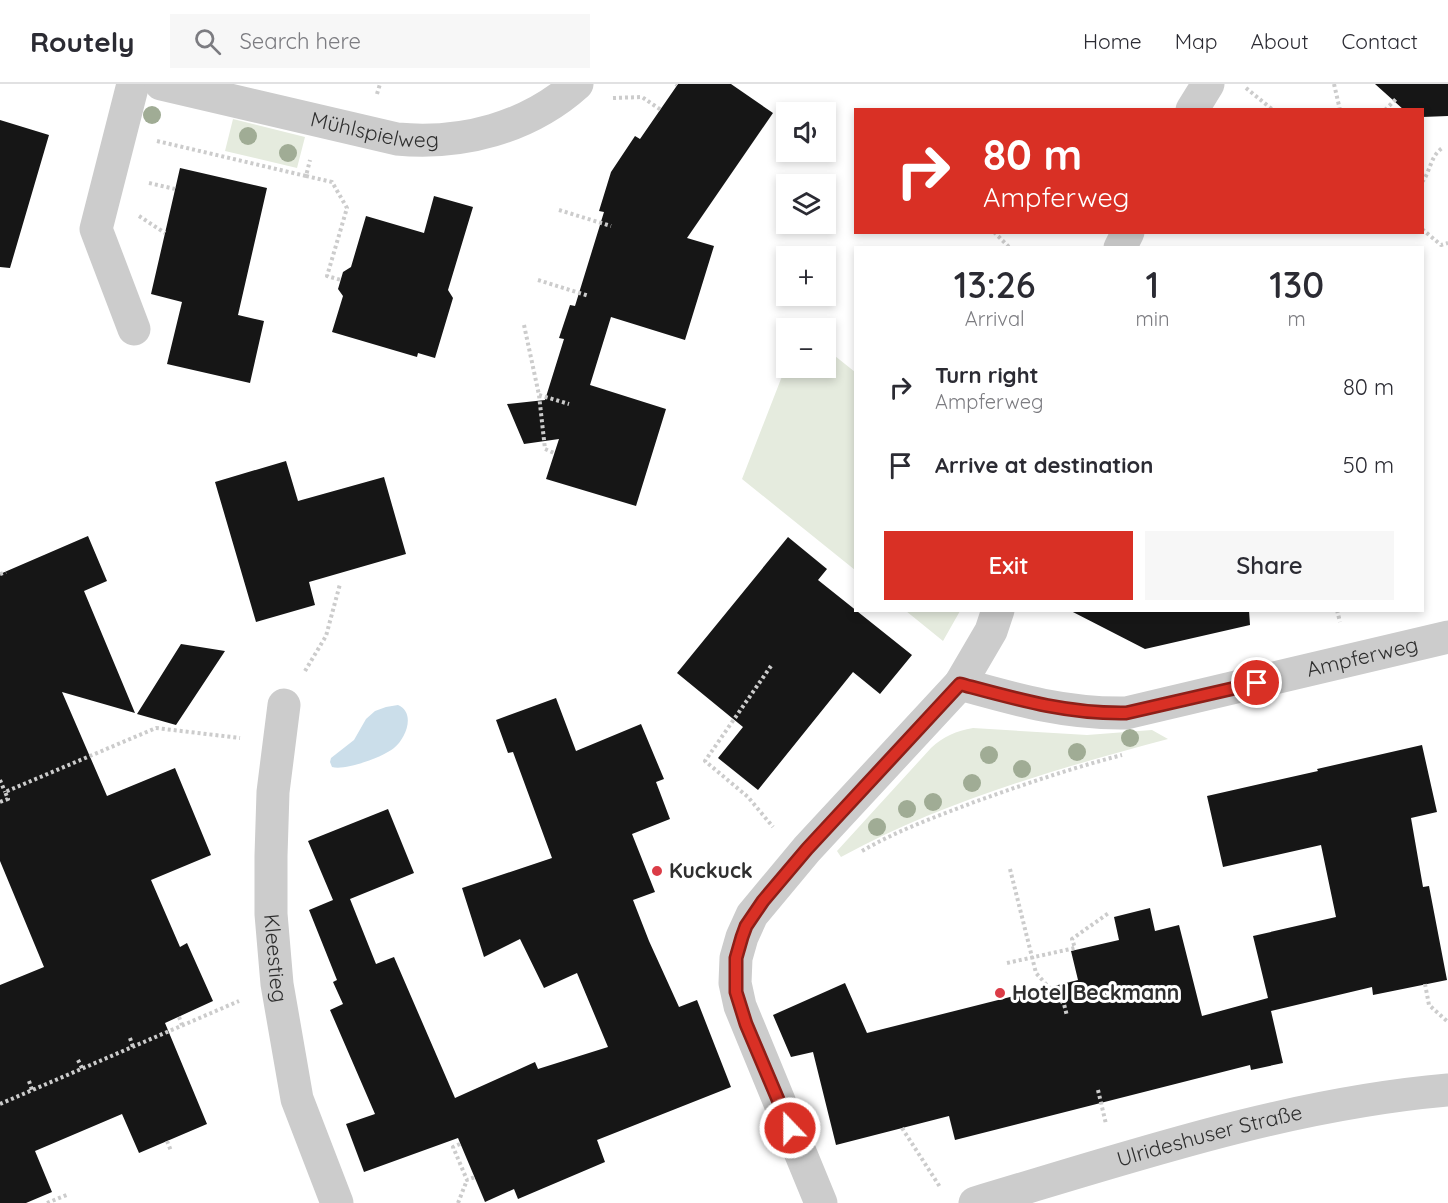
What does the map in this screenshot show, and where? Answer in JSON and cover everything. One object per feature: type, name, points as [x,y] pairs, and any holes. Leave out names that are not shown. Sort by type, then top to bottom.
[{"type":"street","points":[[133,84],[96,229],[134,329]]},
{"type":"street","name":"Mühlspielweg","points":[[161,84],[397,139],[421,142],[461,139],[507,125],[532,114],[577,84]]},
{"type":"street","points":[[1193,108],[1208,84]]},
{"type":"street","points":[[821,1203],[746,1024],[735,983],[736,958],[746,926],[763,901],[807,849],[960,684],[991,630],[997,612]]},
{"type":"street","name":"Ampferweg","points":[[960,684],[1029,703],[1084,713],[1126,713],[1448,637]]},
{"type":"street","name":"Kleestieg","points":[[284,705],[273,792],[271,856],[272,914],[278,984],[297,1099],[337,1203]]},
{"type":"street","name":"Ulrideshuser Straße","points":[[975,1203],[1164,1147],[1296,1113],[1399,1094],[1448,1090]]},
{"type":"path","points":[[1241,84],[1271,108]]},
{"type":"path","points":[[1334,84],[1340,108]]},
{"type":"path","points":[[1387,108],[1396,99]]},
{"type":"path","points":[[306,176],[319,121]]},
{"type":"path","points":[[121,133],[332,182],[347,208],[327,276],[341,280]]},
{"type":"path","points":[[1424,179],[1433,158],[1444,147]]},
{"type":"path","points":[[559,210],[611,226]]},
{"type":"path","points":[[1424,231],[1441,245],[1448,243]]},
{"type":"path","points":[[996,234],[1007,246]]},
{"type":"path","points":[[1001,241],[1002,234]]},
{"type":"path","points":[[538,280],[589,296]]},
{"type":"path","points":[[525,326],[539,395],[545,449],[554,453]]},
{"type":"path","points":[[539,395],[569,404]]},
{"type":"path","points":[[0,574],[6,572]]},
{"type":"path","points":[[284,705],[326,636],[339,584]]},
{"type":"path","points":[[771,666],[705,762],[748,797],[782,837],[839,864],[877,842],[950,811],[1040,778],[1132,752]]},
{"type":"path","points":[[5,792],[156,728],[279,742]]},
{"type":"path","points":[[0,780],[8,799],[0,802]]},
{"type":"path","points":[[1011,869],[1036,973],[1064,1004],[1067,1016]]},
{"type":"path","points":[[1007,963],[1075,948],[1072,939],[1110,912]]},
{"type":"path","points":[[0,1104],[278,984]]},
{"type":"path","points":[[1425,984],[1430,1005],[1448,1022]]},
{"type":"path","points":[[178,1017],[182,1025]]},
{"type":"path","points":[[129,1038],[133,1047]]},
{"type":"path","points":[[78,1060],[82,1068]]},
{"type":"path","points":[[29,1081],[32,1090]]},
{"type":"path","points":[[1098,1090],[1103,1110]]},
{"type":"path","points":[[902,1128],[944,1194]]},
{"type":"path","points":[[167,1141],[171,1151]]},
{"type":"path","points":[[458,1203],[467,1180],[453,1147],[460,1143]]},
{"type":"path","points":[[467,1180],[475,1177]]},
{"type":"path","points":[[46,1203],[69,1194]]},
{"type":"shaded area","points":[[233,119],[305,137],[297,168],[225,151]]},
{"type":"shaded area","points":[[836,357],[854,371],[854,569],[742,479],[781,378],[836,378]]},
{"type":"shaded area","points":[[907,612],[959,612],[943,641]]},
{"type":"shaded area","points":[[973,728],[1087,735],[1152,730],[1168,739],[1001,788],[920,819],[841,857],[837,851],[931,748],[950,735]]},
{"type":"water","points":[[398,705],[407,714],[408,719],[405,732],[394,748],[364,762],[346,767],[332,767],[331,758],[354,740],[366,719],[375,711]]},
{"type":"building","points":[[678,84],[731,84],[773,113],[687,238],[714,246],[685,340],[611,317],[590,385],[666,409],[636,506],[546,479],[559,439],[524,444],[507,404],[545,400],[564,339],[559,338],[570,305],[575,306],[604,212],[599,211],[611,172],[635,136],[640,139]]},
{"type":"building","points":[[1375,84],[1448,84],[1448,116],[1424,117],[1424,108],[1402,108]]},
{"type":"building","points":[[0,120],[49,135],[10,268],[0,267]]},
{"type":"building","points":[[180,168],[267,188],[238,315],[264,321],[250,383],[167,364],[182,302],[151,294]]},
{"type":"building","points":[[434,196],[473,207],[448,290],[453,298],[435,358],[418,353],[417,357],[332,332],[343,296],[338,289],[343,272],[351,267],[366,216],[424,233]]},
{"type":"building","points":[[286,461],[298,501],[384,477],[406,554],[309,582],[315,605],[256,622],[215,482]]},
{"type":"building","points":[[88,536],[107,581],[84,591],[135,713],[62,692],[107,796],[175,768],[211,855],[151,880],[180,947],[187,943],[213,1001],[165,1023],[207,1124],[139,1153],[122,1114],[35,1151],[52,1192],[26,1203],[0,1203],[0,985],[44,967],[0,861],[0,574]]},
{"type":"building","points":[[788,537],[827,569],[818,580],[854,609],[854,612],[858,612],[912,655],[880,694],[853,672],[758,790],[718,758],[743,727],[677,673]]},
{"type":"building","points":[[1073,612],[1249,612],[1250,625],[1145,649]]},
{"type":"building","points":[[181,644],[225,651],[176,725],[137,714]]},
{"type":"building","points":[[556,698],[576,751],[641,724],[664,779],[656,782],[670,819],[632,834],[655,892],[633,900],[679,1007],[697,1000],[731,1087],[597,1140],[605,1162],[518,1199],[514,1189],[485,1202],[458,1138],[364,1172],[346,1124],[375,1114],[330,1010],[343,1004],[333,982],[337,980],[309,910],[333,900],[308,841],[388,809],[414,873],[350,899],[376,964],[394,957],[455,1098],[535,1062],[538,1069],[608,1047],[577,973],[544,988],[520,939],[484,957],[462,888],[552,858],[513,752],[508,753],[496,720]]},
{"type":"building","points":[[1422,745],[1437,812],[1411,818],[1423,887],[1429,886],[1447,980],[1373,995],[1372,987],[1271,1011],[1283,1063],[1251,1070],[1250,1065],[955,1140],[949,1116],[836,1145],[813,1052],[791,1057],[773,1015],[845,983],[867,1033],[1078,980],[1071,951],[1119,940],[1114,917],[1150,908],[1155,931],[1179,925],[1202,1016],[1268,998],[1253,936],[1336,917],[1321,845],[1223,867],[1207,796]]},
{"type":"place","name":"Kuckuck","points":[[657,871]]},
{"type":"place","name":"Hotel Beckmann","points":[[1000,993]]},
{"type":"route","points":[[790,1128],[746,1024],[736,992],[736,958],[746,926],[763,901],[807,849],[960,684],[1029,703],[1084,713],[1126,713],[1257,683]]}]
